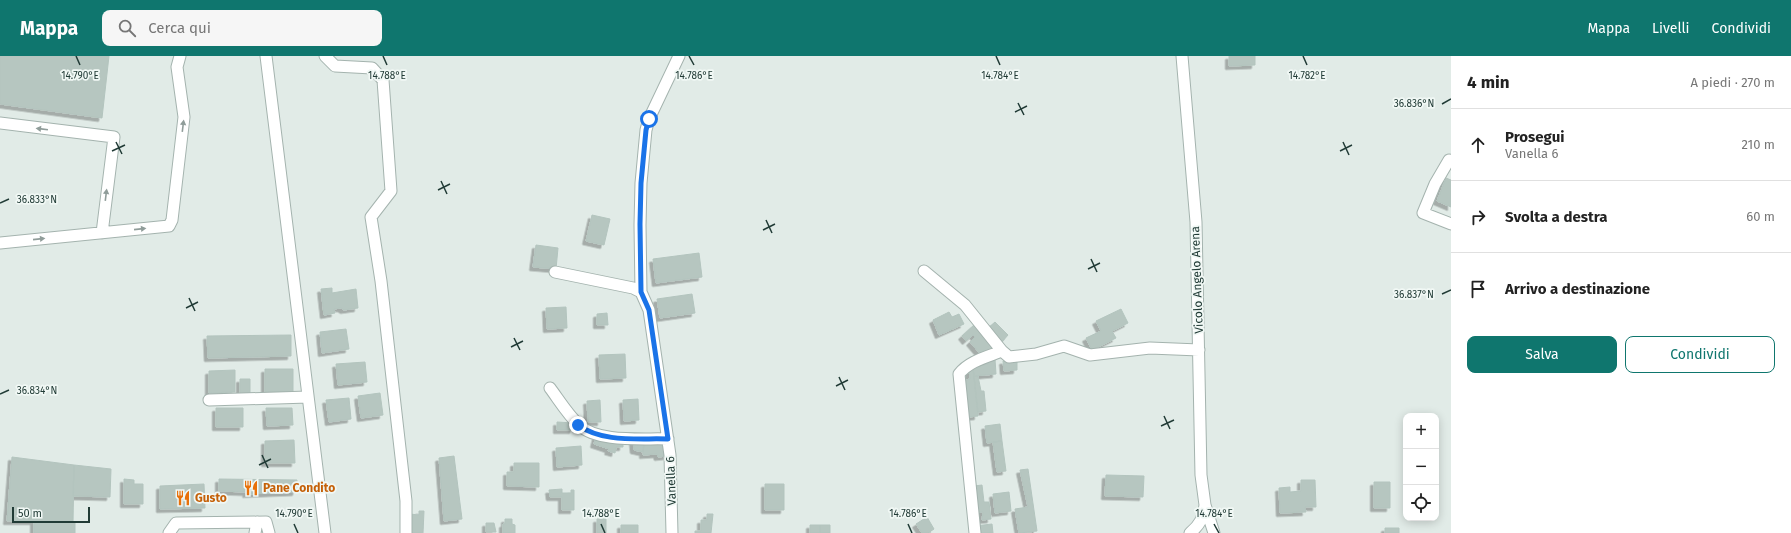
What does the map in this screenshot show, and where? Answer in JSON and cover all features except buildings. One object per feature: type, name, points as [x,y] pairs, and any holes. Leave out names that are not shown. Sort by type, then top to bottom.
[{"type":"street","points":[[0,243],[169,226],[172,220],[184,117],[177,67],[180,56]]},
{"type":"street","points":[[266,56],[325,533]]},
{"type":"street","points":[[325,56],[335,66],[372,68],[383,80],[391,191],[371,217],[381,281],[405,493],[406,533]]},
{"type":"street","name":"Vanella 6","points":[[672,533],[670,455],[668,439],[649,310],[641,292],[641,190],[646,130],[649,119],[679,56]]},
{"type":"street","name":"Vicolo Angelo Arena","points":[[1182,56],[1196,222],[1201,475],[1205,504]]},
{"type":"street","points":[[0,124],[114,137],[102,233]]},
{"type":"street","points":[[1451,161],[1449,160],[1435,184],[1423,213],[1451,224]]},
{"type":"street","points":[[555,272],[634,288],[641,292]]},
{"type":"street","points":[[924,272],[965,305],[1002,351],[1009,357],[1036,354],[1064,346],[1090,355],[1150,348],[1199,350]]},
{"type":"street","points":[[974,533],[959,374],[964,368],[974,362],[1002,351]]},
{"type":"street","points":[[550,388],[578,425],[587,431],[619,438],[668,439]]},
{"type":"street","points":[[210,400],[308,397]]},
{"type":"street","points":[[1190,533],[1203,518],[1205,504]]},
{"type":"street","points":[[1205,504],[1214,533]]},
{"type":"street","points":[[168,533],[176,523],[256,527],[266,522],[269,533]]},
{"type":"place","name":"Pane Condito","points":[[251,488]]},
{"type":"place","name":"Gusto","points":[[183,498]]},
{"type":"route","points":[[578,425],[587,431],[603,436],[619,438],[668,439],[649,310],[641,292],[641,183],[646,130],[649,119]]}]
